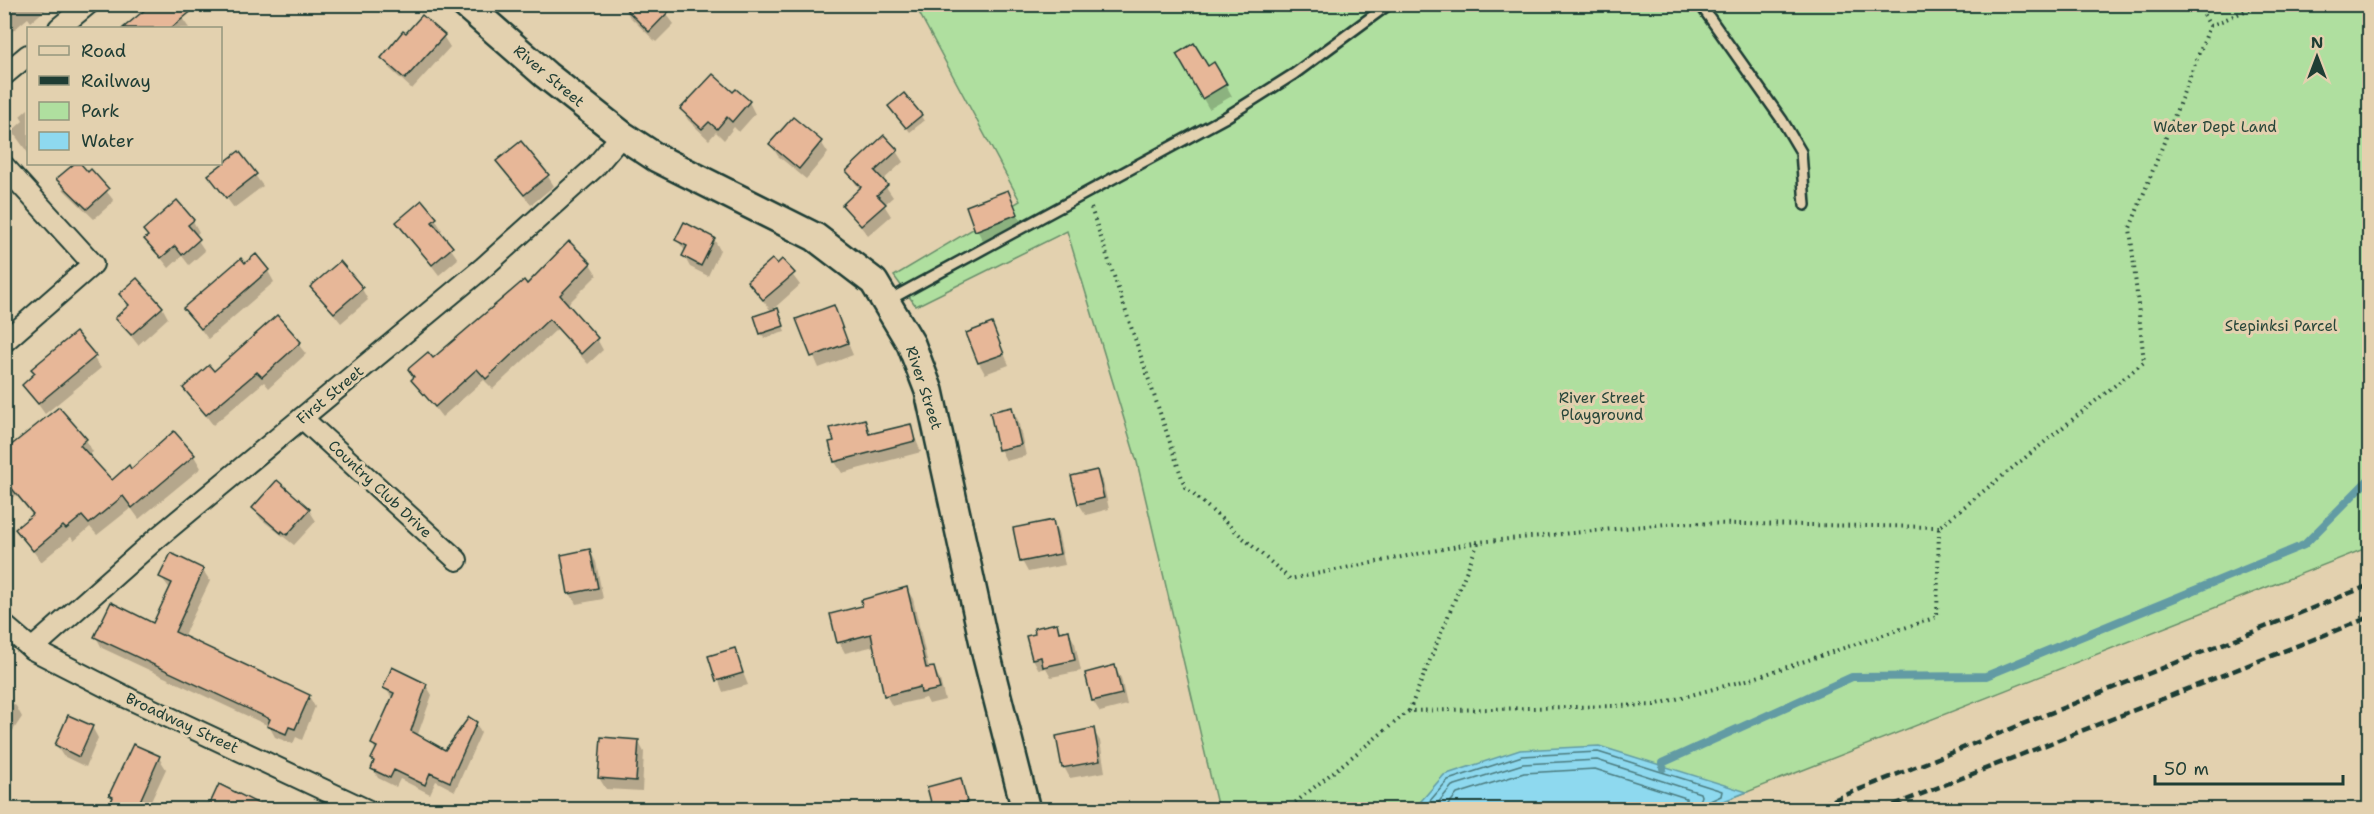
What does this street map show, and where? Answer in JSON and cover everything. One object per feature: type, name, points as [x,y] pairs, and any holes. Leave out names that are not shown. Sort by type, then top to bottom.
[{"type":"main road","name":"River Street","points":[[465,4],[546,75],[622,135],[657,158],[815,237],[874,282],[911,344],[928,391],[987,657],[1026,810]]},
{"type":"street","points":[[60,27],[88,4]]},
{"type":"street","points":[[4,75],[27,56]]},
{"type":"street","name":"First Street","points":[[32,649],[156,538],[484,267],[595,167],[622,135]]},
{"type":"street","points":[[4,166],[93,264],[4,342]]},
{"type":"street","name":"Country Club Drive","points":[[302,418],[457,560]]},
{"type":"street","name":"Broadway Street","points":[[4,625],[32,649],[130,699],[367,810]]},
{"type":"lane","points":[[887,302],[1226,117],[1294,74],[1389,4]]},
{"type":"lane","points":[[1700,4],[1782,120],[1801,152],[1805,205]]},
{"type":"path","points":[[2198,4],[2210,26]]},
{"type":"path","points":[[1086,194],[1185,487],[1290,579],[1478,542],[1677,523],[1939,527],[2144,362],[2130,228],[2210,26],[2261,4]]},
{"type":"path","points":[[1409,711],[1654,705],[1754,678],[1937,617],[1939,527]]},
{"type":"path","points":[[1286,810],[1409,711],[1478,542]]},
{"type":"green space","name":"River Street Playground","points":[[915,5],[2369,5],[2369,547],[1704,809],[1218,809],[1137,462],[1067,231],[916,306],[894,276],[1020,201]]},
{"type":"water","points":[[1599,746],[1747,792],[1703,809],[1414,809],[1444,775],[1520,750]]},
{"type":"building","points":[[152,4],[200,4],[172,27],[124,27]]},
{"type":"building","points":[[621,4],[676,4],[649,32]]},
{"type":"building","points":[[422,15],[445,35],[405,79],[381,58],[403,31],[406,33]]},
{"type":"building","points":[[1194,43],[1208,66],[1214,62],[1227,84],[1202,99],[1176,54]]},
{"type":"building","points":[[713,74],[733,92],[736,89],[750,101],[732,122],[727,117],[717,129],[709,122],[702,129],[680,109]]},
{"type":"building","points":[[904,93],[922,115],[906,128],[888,106]]},
{"type":"building","points":[[793,117],[822,141],[799,169],[769,144]]},
{"type":"building","points":[[884,135],[898,150],[875,171],[888,185],[877,195],[886,204],[861,226],[842,205],[861,187],[846,171]]},
{"type":"building","points":[[521,141],[549,175],[524,195],[496,161]]},
{"type":"building","points":[[239,151],[257,174],[226,198],[208,175]]},
{"type":"building","points":[[73,165],[82,165],[88,172],[91,169],[109,189],[87,209],[56,179]]},
{"type":"building","points":[[1008,190],[1018,214],[975,231],[966,206]]},
{"type":"building","points":[[177,200],[194,220],[188,225],[200,239],[182,255],[175,246],[161,258],[144,239],[148,236],[143,230]]},
{"type":"building","points":[[422,200],[437,218],[432,222],[453,247],[432,265],[396,222]]},
{"type":"building","points":[[684,222],[715,238],[701,266],[682,256],[687,246],[675,240]]},
{"type":"building","points":[[569,241],[591,263],[560,295],[598,338],[581,354],[549,319],[486,379],[477,369],[435,407],[411,380],[414,377],[408,369],[428,352],[433,358],[524,280],[527,284]]},
{"type":"building","points":[[256,254],[269,270],[201,329],[183,308],[241,258],[245,263]]},
{"type":"building","points":[[772,259],[777,264],[782,259],[795,273],[763,300],[747,281]]},
{"type":"building","points":[[340,261],[363,288],[334,313],[310,287]]},
{"type":"building","points":[[137,278],[163,307],[131,335],[115,318],[129,305],[119,294]]},
{"type":"building","points":[[834,305],[848,343],[811,357],[796,319]]},
{"type":"building","points":[[778,308],[784,326],[760,334],[754,316]]},
{"type":"building","points":[[277,315],[301,342],[262,377],[257,372],[206,415],[183,388],[209,365],[214,371]]},
{"type":"building","points":[[992,323],[1004,354],[978,363],[966,333]]},
{"type":"building","points":[[76,332],[96,356],[38,404],[22,385],[35,373],[31,369]]},
{"type":"building","points":[[59,407],[87,439],[80,445],[112,480],[129,465],[131,469],[174,431],[195,455],[132,508],[123,496],[89,524],[82,516],[66,529],[63,526],[33,551],[15,529],[33,514],[4,479],[4,451]]},
{"type":"building","points":[[1012,407],[1021,445],[998,450],[990,412]]},
{"type":"building","points":[[865,419],[869,434],[911,424],[915,441],[834,462],[829,442],[834,441],[830,428]]},
{"type":"building","points":[[1097,470],[1104,498],[1078,504],[1071,476]]},
{"type":"building","points":[[277,480],[310,509],[287,535],[282,531],[281,533],[252,508]]},
{"type":"building","points":[[1053,520],[1060,554],[1020,562],[1013,528]]},
{"type":"building","points":[[590,549],[598,588],[568,594],[561,555]]},
{"type":"building","points":[[171,553],[204,569],[175,632],[310,695],[295,729],[289,727],[286,734],[267,726],[270,719],[94,637],[111,602],[153,623],[172,583],[159,577]]},
{"type":"building","points":[[907,587],[926,668],[934,667],[940,689],[921,693],[920,687],[884,696],[871,634],[837,643],[830,614],[862,606],[861,600]]},
{"type":"building","points":[[1057,623],[1059,632],[1069,630],[1075,660],[1043,667],[1041,657],[1032,659],[1026,636],[1035,634],[1034,628]]},
{"type":"building","points":[[735,648],[743,673],[716,681],[708,656]]},
{"type":"building","points":[[1115,665],[1122,694],[1092,701],[1085,673]]},
{"type":"building","points":[[392,667],[427,684],[411,731],[445,750],[469,717],[477,722],[450,782],[430,773],[425,785],[394,770],[390,778],[371,769],[374,761],[371,759],[377,747],[371,744],[394,693],[383,688]]},
{"type":"building","points":[[68,715],[93,726],[79,757],[55,745]]},
{"type":"building","points":[[1094,728],[1100,761],[1062,768],[1056,736]]},
{"type":"building","points":[[601,737],[639,740],[636,781],[598,778]]},
{"type":"building","points":[[133,744],[160,756],[136,810],[127,810],[111,802],[113,797],[109,795]]},
{"type":"building","points":[[961,778],[967,802],[933,810],[927,787]]},
{"type":"building","points":[[219,784],[271,810],[207,810]]},
{"type":"waterway","points":[[1663,768],[1662,763],[1852,677],[1986,676],[2304,545],[2370,478]]},
{"type":"railway","points":[[1808,810],[2370,585]]},
{"type":"railway","points":[[1881,810],[2370,617]]},
{"type":"park label","name":"Water Dept Land","points":[[2215,127]]},
{"type":"park label","name":"Stepinksi Parcel","points":[[2281,326]]}]
